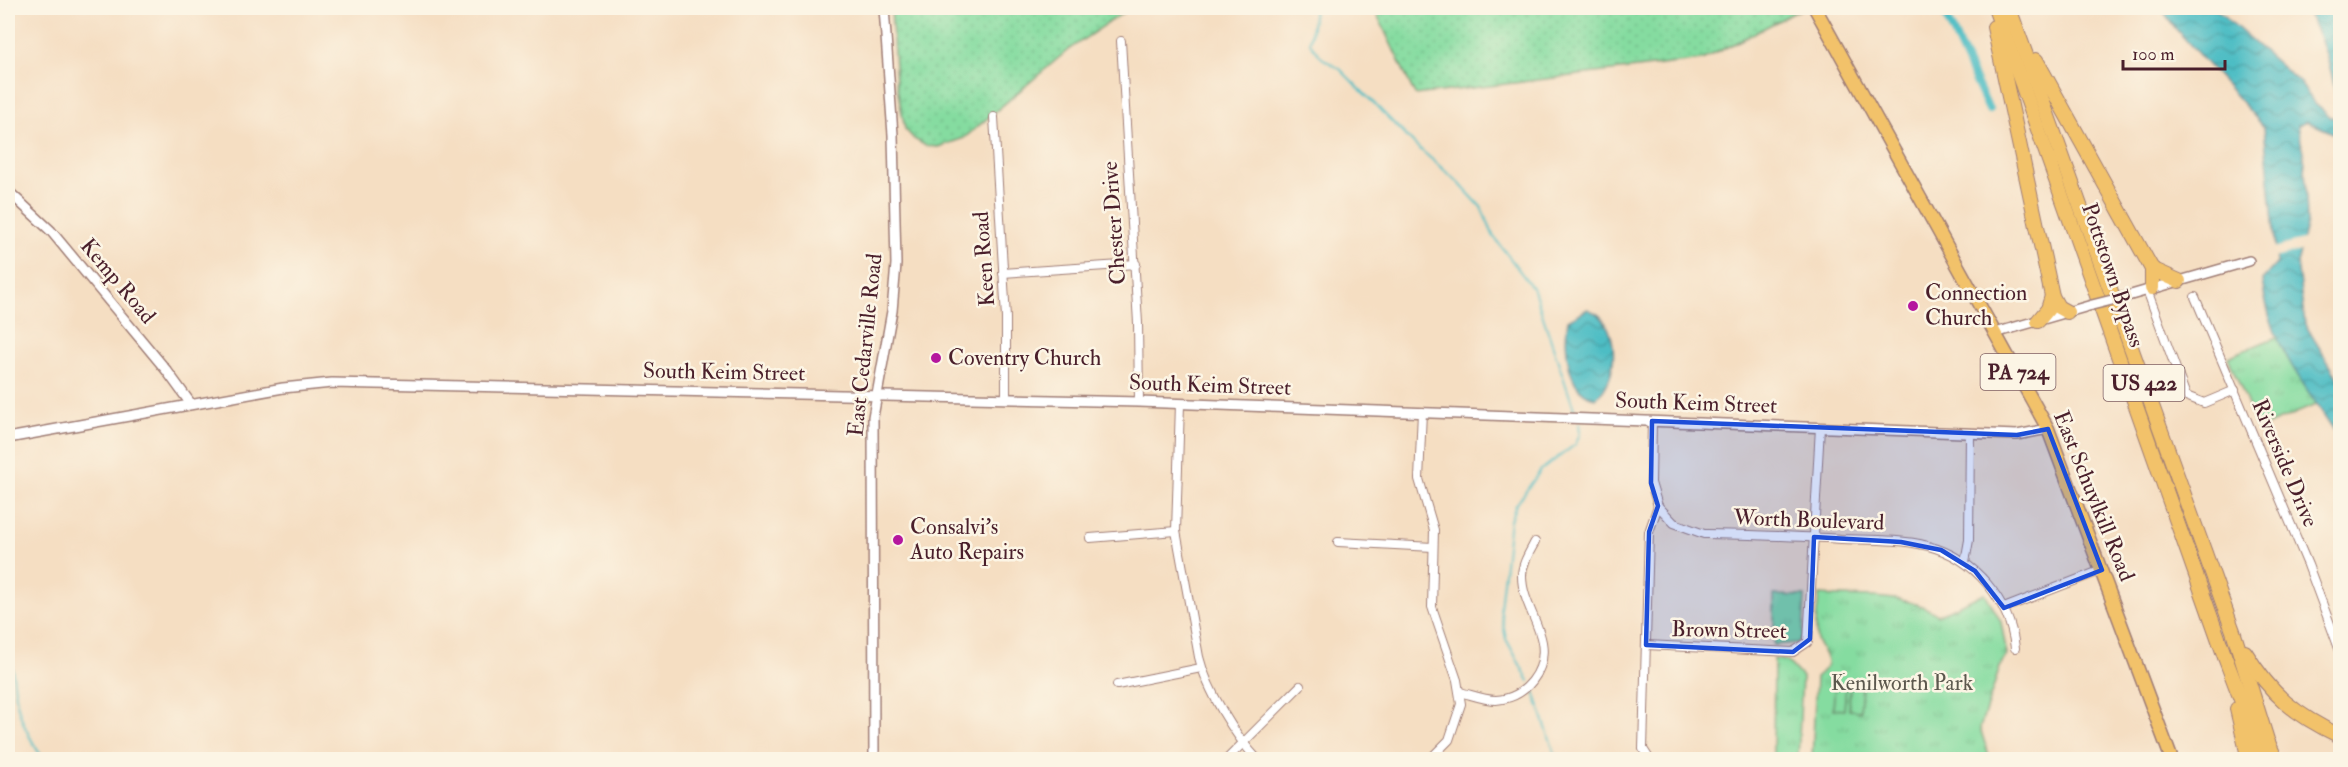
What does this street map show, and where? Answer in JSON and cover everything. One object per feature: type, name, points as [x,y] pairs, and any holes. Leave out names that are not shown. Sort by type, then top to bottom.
[{"type":"highway","points":[[1990,8],[2052,296],[2058,307],[2067,312]]},
{"type":"highway","name":"Pottstown Bypass","points":[[1995,8],[2226,660],[2264,759]]},
{"type":"highway","name":"Pottstown Bypass","points":[[2009,8],[2233,631],[2267,740],[2276,759]]},
{"type":"highway","points":[[2014,8],[2039,68],[2152,269],[2179,281]]},
{"type":"highway","points":[[2149,289],[2152,269]]},
{"type":"highway","points":[[2038,321],[2048,309],[2052,296]]},
{"type":"highway","points":[[2233,631],[2257,671],[2275,694],[2300,715],[2340,736]]},
{"type":"highway","points":[[2226,660],[2248,759]]},
{"type":"highway","points":[[2336,759],[2340,758]]},
{"type":"main road","name":"East Schuylkill Road","points":[[1815,8],[2048,429],[2172,759]]},
{"type":"street","name":"East Cedarville Road","points":[[874,759],[875,395],[892,311],[896,264],[893,135],[884,8]]},
{"type":"street","name":"Chester Drive","points":[[1121,41],[1136,264],[1139,402]]},
{"type":"street","name":"Keen Road","points":[[994,117],[1003,273],[1006,398]]},
{"type":"street","name":"Kemp Road","points":[[8,191],[51,231],[168,371],[191,406]]},
{"type":"street","points":[[1995,333],[2249,261]]},
{"type":"street","points":[[1003,273],[1136,264]]},
{"type":"street","name":"Riverside Drive","points":[[2149,289],[2186,396],[2204,403],[2235,390]]},
{"type":"street","name":"Riverside Drive","points":[[2195,297],[2340,651]]},
{"type":"street","name":"South Keim Street","points":[[8,438],[305,384],[332,382],[1139,402],[2027,435],[2048,429]]},
{"type":"street","points":[[1180,404],[1176,531],[1202,668],[1243,742],[1258,759]]},
{"type":"street","points":[[1422,412],[1419,479],[1432,520],[1432,607],[1460,692],[1461,704],[1452,733],[1443,749],[1429,759]]},
{"type":"street","points":[[1650,759],[1643,748],[1649,531],[1658,506],[1651,483],[1652,421]]},
{"type":"street","points":[[1814,537],[1820,427]]},
{"type":"street","points":[[1965,562],[1969,540],[1970,433]]},
{"type":"street","name":"Worth Boulevard","points":[[1658,506],[1674,523],[1694,532],[1916,543],[1941,550],[1965,562],[1986,582],[2004,608]]},
{"type":"street","points":[[1090,538],[1176,531]]},
{"type":"street","name":"Brown Street","points":[[1646,645],[1793,652],[1808,642],[1814,537]]},
{"type":"street","points":[[1338,542],[1433,547]]},
{"type":"street","points":[[1460,692],[1496,700],[1515,695],[1531,682],[1542,661],[1542,642],[1525,595],[1522,575],[1535,542]]},
{"type":"street","points":[[2014,648],[2004,608],[2102,570]]},
{"type":"street","points":[[1117,685],[1202,668]]},
{"type":"street","points":[[1226,759],[1300,686]]},
{"type":"highlighted area","points":[[1652,421],[2017,435],[2048,429],[2102,570],[2004,608],[1975,571],[1941,550],[1901,542],[1814,537],[1810,639],[1793,652],[1646,645],[1649,532],[1658,506],[1651,483]]},
{"type":"green space","points":[[891,8],[1130,8],[1068,50],[964,138],[938,147],[926,146],[914,139],[905,129],[896,82]]},
{"type":"green space","points":[[1374,8],[1803,8],[1702,60],[1415,95]]},
{"type":"green space","points":[[2279,336],[2323,402],[2258,429],[2228,357]]},
{"type":"green space","name":"Kenilworth Park","points":[[1985,593],[2001,622],[2007,655],[2001,664],[1980,728],[1990,759],[1812,760],[1816,677],[1827,662],[1816,635],[1819,595],[1897,599],[1938,615]]},
{"type":"green space","points":[[1774,595],[1805,596],[1803,637],[1797,643],[1774,645]]},
{"type":"green space","points":[[1774,659],[1787,661],[1802,677],[1798,759],[1773,759]]},
{"type":"green space","points":[[1835,685],[1846,686],[1844,710],[1833,709]]},
{"type":"green space","points":[[1850,686],[1862,687],[1860,711],[1849,710]]},
{"type":"water","points":[[2161,8],[2215,8],[2300,83],[2315,104],[2332,118],[2337,114],[2331,72],[2323,45],[2305,8],[2340,8],[2340,136],[2306,121],[2298,125],[2305,163],[2307,222],[2297,263],[2305,324],[2340,382],[2340,440],[2291,365],[2281,346],[2266,304],[2262,280],[2277,263],[2264,127],[2176,29]]},
{"type":"water","points":[[1588,309],[1599,315],[1606,325],[1613,347],[1612,370],[1603,391],[1596,398],[1579,388],[1573,378],[1567,354],[1568,320]]},
{"type":"pier","points":[[2306,239],[2304,250],[2274,258],[2273,248]]},
{"type":"waterway","points":[[1314,8],[1310,43],[1322,58],[1340,69],[1415,145],[1457,181],[1481,207],[1494,237],[1534,290],[1576,415]]},
{"type":"waterway","points":[[1321,8],[1328,8]]},
{"type":"waterway","points":[[1942,8],[1989,110]]},
{"type":"waterway","points":[[1529,681],[1506,639],[1500,608],[1510,520],[1516,505],[1541,470],[1576,444],[1580,433],[1579,423]]},
{"type":"waterway","points":[[8,650],[22,721],[44,760]]},
{"type":"waterway","points":[[1532,686],[1557,760]]},
{"type":"place","name":"Connection Church","points":[[1913,306]]},
{"type":"place","name":"Coventry Church","points":[[936,358]]},
{"type":"place","name":"Consalvi's Auto Repairs","points":[[898,540]]}]
